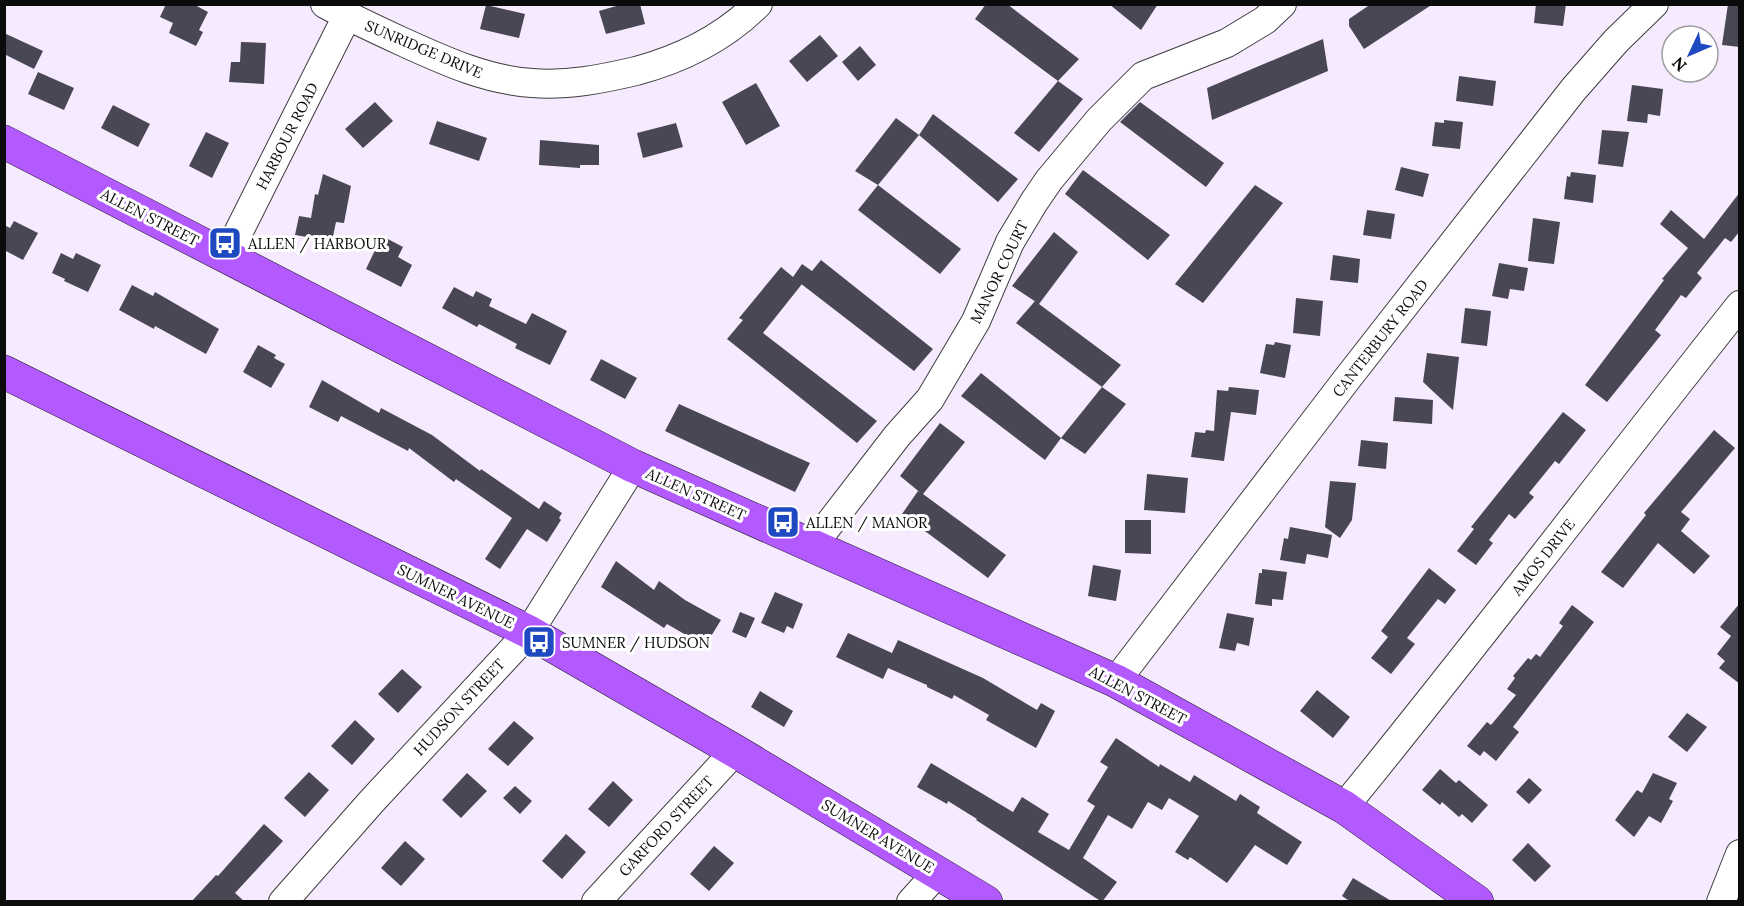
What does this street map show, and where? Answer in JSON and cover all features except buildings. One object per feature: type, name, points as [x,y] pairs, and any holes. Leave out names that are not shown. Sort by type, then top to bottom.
[{"type":"main road","name":"ALLEN STREET","points":[[4,142],[633,466],[1116,681],[1344,807],[1477,902]]},
{"type":"main road","name":"SUMNER AVENUE","points":[[4,372],[529,632],[735,751],[986,902]]},
{"type":"street","name":"SUNRIDGE DRIVE","points":[[336,10],[475,72],[513,81],[550,84],[605,78],[667,61],[707,43],[738,22],[758,4]]},
{"type":"street","name":"MANOR COURT","points":[[813,545],[897,436],[930,399],[976,321],[1010,242],[1034,202],[1049,180],[1099,120],[1143,76],[1227,43],[1265,20],[1282,4]]},
{"type":"street","name":"CANTERBURY ROAD","points":[[1116,681],[1347,379],[1574,90],[1622,35],[1654,4]]},
{"type":"street","name":"HARBOUR ROAD","points":[[226,257],[336,10]]},
{"type":"street","name":"AMOS DRIVE","points":[[1344,807],[1438,692],[1740,305]]},
{"type":"street","name":"HUDSON STREET","points":[[283,902],[372,801],[529,632],[633,466]]},
{"type":"street","name":"GARFORD STREET","points":[[596,902],[735,751]]},
{"type":"street","points":[[1721,902],[1740,854]]},
{"type":"street","points":[[911,902],[939,872]]},
{"type":"place","name":"ALLEN / HARBOUR","points":[[225,243]]},
{"type":"place","name":"ALLEN / MANOR","points":[[783,522]]},
{"type":"place","name":"SUMNER / HUDSON","points":[[539,642]]}]
